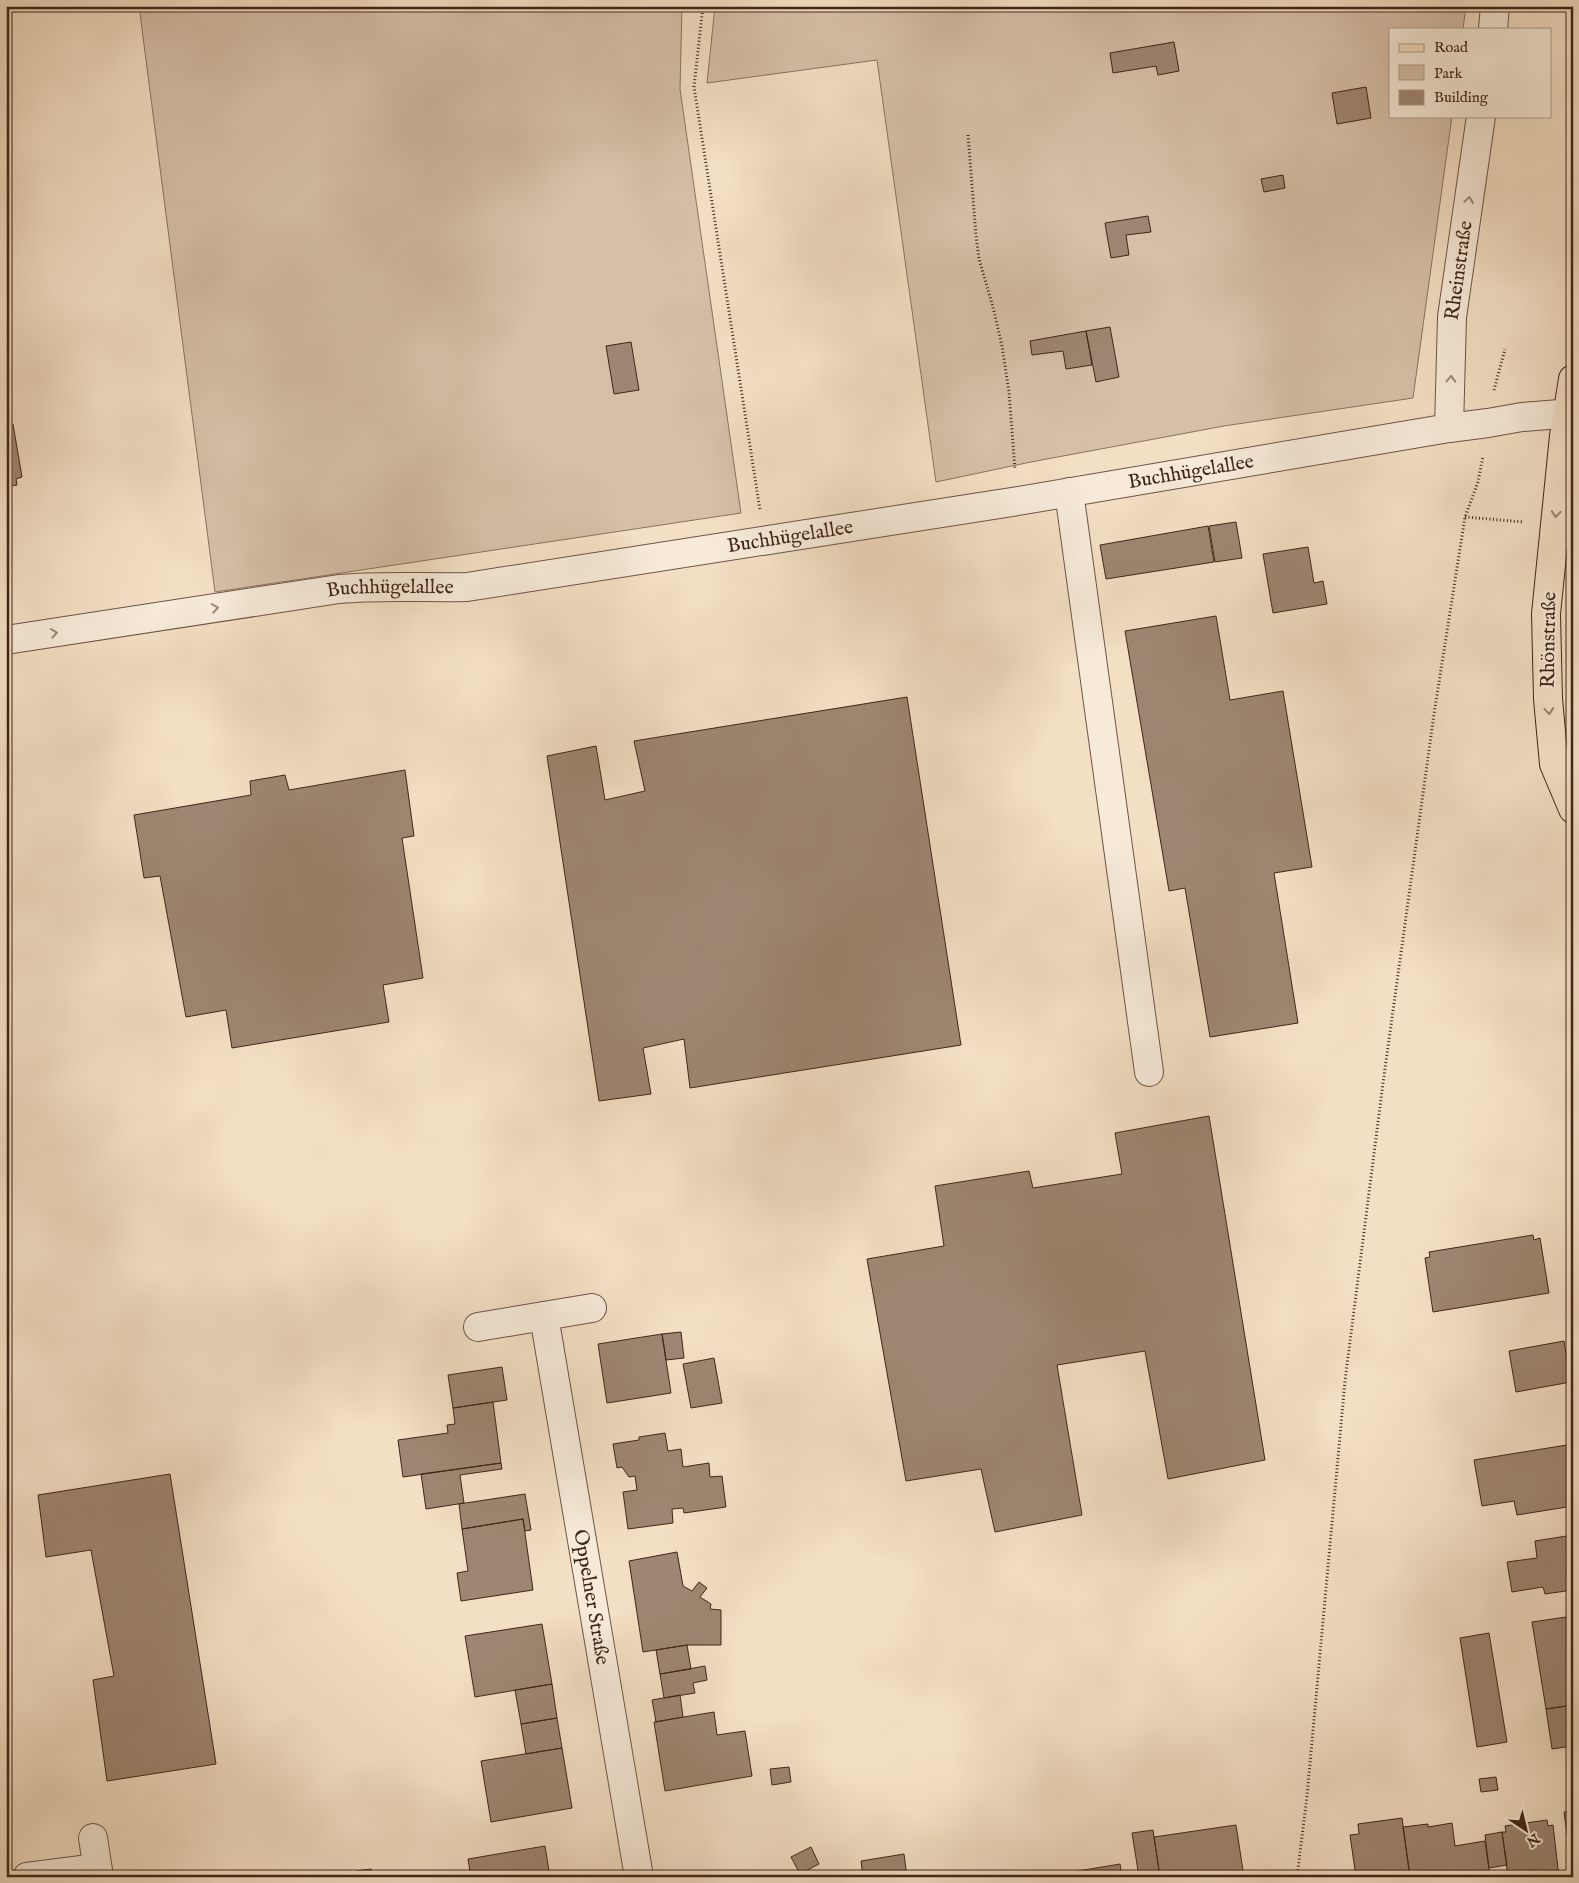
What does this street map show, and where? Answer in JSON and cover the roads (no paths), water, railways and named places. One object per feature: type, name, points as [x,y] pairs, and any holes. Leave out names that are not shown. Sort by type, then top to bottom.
[{"type":"main road","name":"Rhönstraße","points":[[1573,379],[1546,614],[1548,699],[1554,764],[1573,809]]},
{"type":"street","points":[[1493,28],[1495,6]]},
{"type":"street","name":"Rheinstraße","points":[[1449,428],[1452,317],[1481,118]]},
{"type":"street","name":"Buchhügelallee","points":[[6,640],[339,589],[368,586],[467,587],[1069,492],[1449,428],[1522,417],[1570,413]]},
{"type":"street","points":[[1069,492],[1149,1072]]},
{"type":"street","points":[[478,1327],[592,1308]]},
{"type":"street","name":"Oppelner Straße","points":[[544,1316],[639,1877]]},
{"type":"street","points":[[27,1877],[98,1872],[92,1838]]}]
